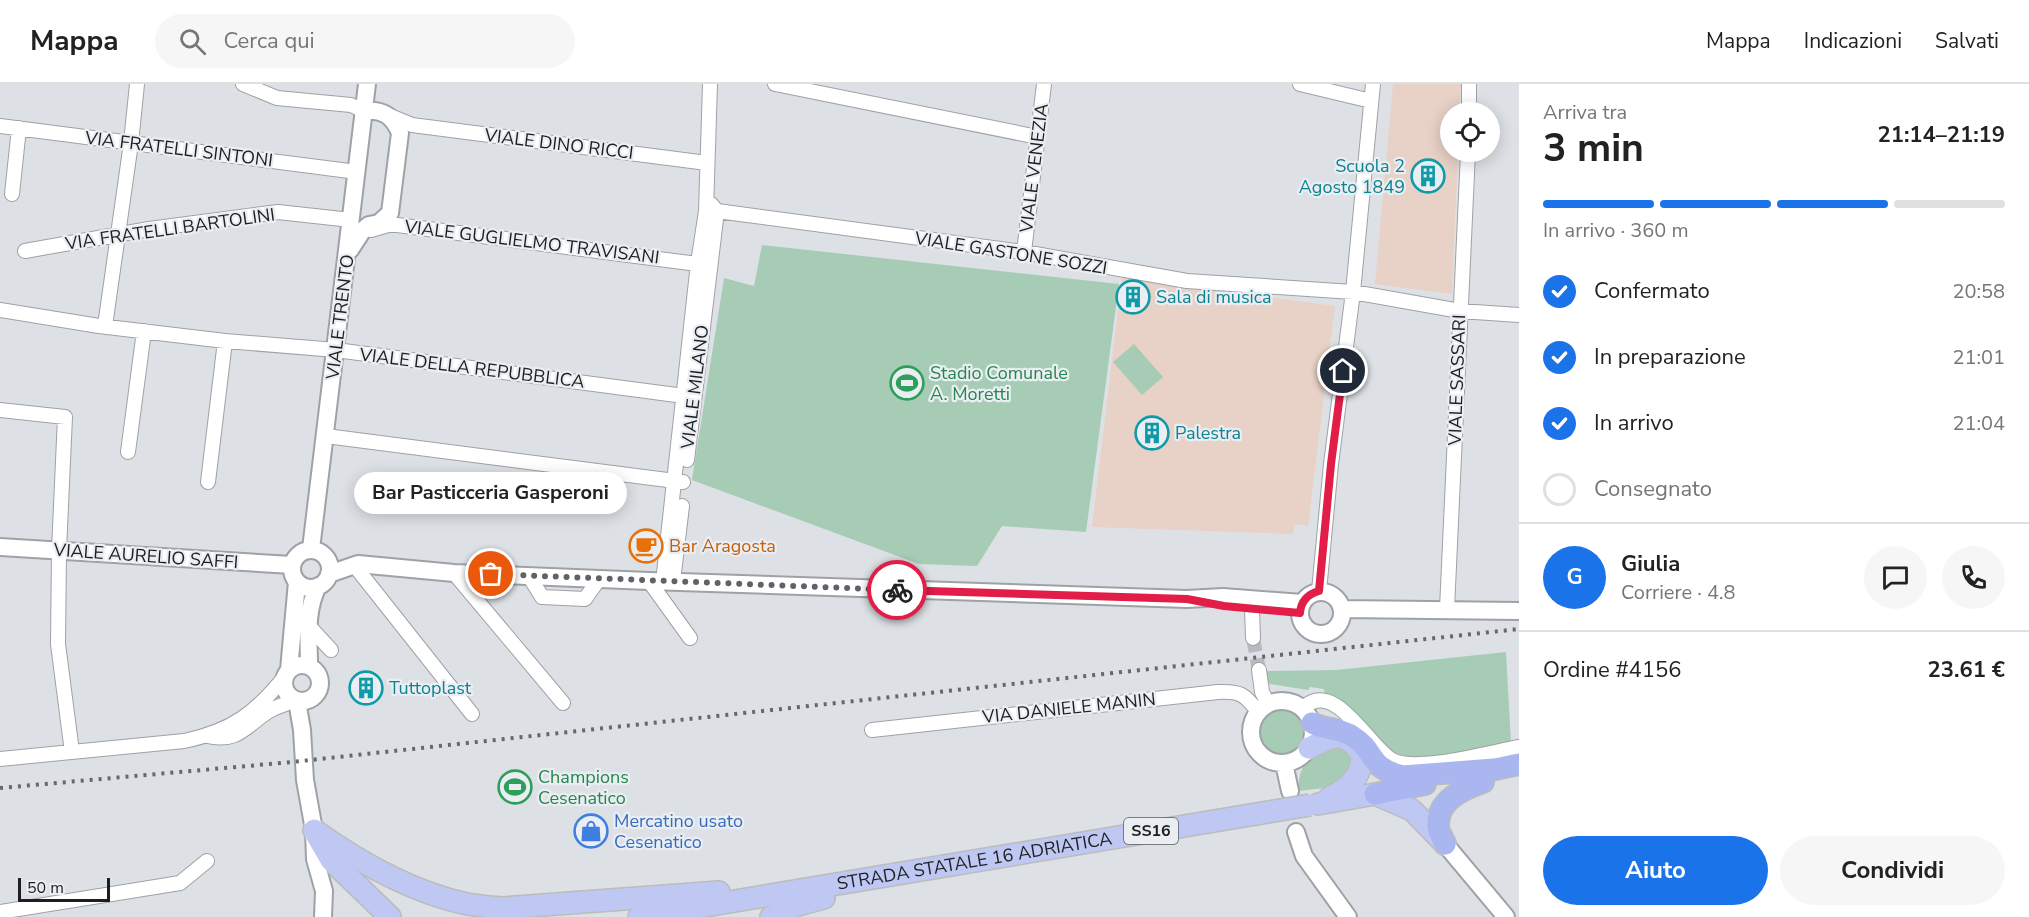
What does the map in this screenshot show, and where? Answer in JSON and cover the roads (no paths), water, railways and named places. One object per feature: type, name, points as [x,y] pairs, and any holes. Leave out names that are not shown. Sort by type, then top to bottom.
[{"type":"highway","points":[[1307,716],[1352,736],[1360,742],[1373,761],[1382,769],[1392,773],[1403,776],[1488,776]]},
{"type":"highway","name":"STRADA STATALE 16 ADRIATICA","points":[[1375,794],[1488,776],[1519,764]]},
{"type":"highway","points":[[1445,844],[1438,827],[1441,812],[1448,800],[1488,776]]},
{"type":"highway","name":"STRADA STATALE 16 ADRIATICA","points":[[1488,776],[1519,778]]},
{"type":"main road","points":[[1309,748],[1323,739],[1334,736],[1346,739],[1362,754],[1360,772],[1354,781],[1340,793],[1314,804]]},
{"type":"main road","points":[[1375,794],[1412,810],[1445,844]]},
{"type":"main road","name":"STRADA STATALE 16 ADRIATICA","points":[[639,917],[1375,794]]},
{"type":"main road","points":[[314,830],[350,856],[437,897],[503,908],[687,894],[809,888]]},
{"type":"main road","points":[[314,830],[331,860],[390,917]]},
{"type":"main road","points":[[771,917],[815,899],[871,892],[890,887],[936,867]]},
{"type":"street","points":[[105,326],[137,84]]},
{"type":"street","points":[[243,84],[277,98],[351,105],[364,111],[377,110],[390,116],[406,129],[390,213],[392,218],[406,227]]},
{"type":"street","name":"VIALE TRENTO","points":[[311,549],[367,84]]},
{"type":"street","name":"VIALE MILANO","points":[[662,581],[680,481],[704,264],[710,84]]},
{"type":"street","points":[[775,84],[1038,137]]},
{"type":"street","name":"VIALE VENEZIA","points":[[1024,252],[1044,84]]},
{"type":"street","points":[[1300,84],[1371,101]]},
{"type":"street","points":[[1319,591],[1331,464],[1353,292],[1373,84]]},
{"type":"street","points":[[1469,84],[1469,102]]},
{"type":"street","name":"VIA FRATELLI SINTONI","points":[[0,126],[357,172]]},
{"type":"street","points":[[12,194],[19,128]]},
{"type":"street","name":"VIALE DINO RICCI","points":[[406,129],[706,163]]},
{"type":"street","name":"VIALE SASSARI","points":[[1448,609],[1467,162]]},
{"type":"street","points":[[706,198],[717,211]]},
{"type":"street","name":"VIALE MILANO","points":[[704,264],[717,211]]},
{"type":"street","name":"VIALE GASTONE SOZZI","points":[[717,211],[1024,252],[1186,281],[1353,292],[1460,311],[1519,315]]},
{"type":"street","name":"VIA FRATELLI BARTOLINI","points":[[25,251],[118,234],[278,212],[352,214]]},
{"type":"street","points":[[346,260],[356,239],[369,225],[379,223],[390,213]]},
{"type":"street","points":[[352,214],[369,225]]},
{"type":"street","name":"VIALE GUGLIELMO TRAVISANI","points":[[356,239],[388,225],[704,264]]},
{"type":"street","name":"VIALE DELLA REPUBBLICA","points":[[0,310],[225,341],[336,350],[689,395]]},
{"type":"street","points":[[128,452],[144,331]]},
{"type":"street","points":[[208,482],[225,341]]},
{"type":"street","points":[[0,410],[65,417],[57,644],[72,752]]},
{"type":"street","points":[[326,436],[680,481]]},
{"type":"street","name":"VIALE AURELIO SAFFI","points":[[0,547],[292,565]]},
{"type":"street","points":[[301,700],[286,692],[284,681],[287,673],[297,582],[292,565],[299,554],[311,549],[326,557],[330,568],[310,609],[309,666]]},
{"type":"street","points":[[326,557],[356,565],[454,573],[911,591],[1187,599],[1222,597],[1301,608]]},
{"type":"street","points":[[297,582],[307,587],[356,565]]},
{"type":"street","points":[[356,565],[472,714]]},
{"type":"street","points":[[454,573],[563,703]]},
{"type":"street","points":[[662,581],[690,638]]},
{"type":"street","points":[[1319,591],[1332,594],[1342,609],[1340,622],[1332,631],[1320,634],[1308,630],[1304,625],[1301,608],[1312,593],[1319,591]]},
{"type":"street","points":[[1187,599],[1252,608],[1301,608]]},
{"type":"street","points":[[1252,608],[1253,638]]},
{"type":"street","points":[[1342,609],[1519,611]]},
{"type":"street","points":[[308,625],[331,650]]},
{"type":"street","points":[[0,759],[184,741],[207,736],[253,712],[287,673],[298,665],[309,666],[318,673],[319,690],[301,700],[271,710],[234,736],[220,739],[207,736]]},
{"type":"street","points":[[1259,670],[1263,708],[1251,729],[1254,746],[1259,754],[1267,759],[1284,763],[1298,759],[1309,748],[1313,731],[1307,716],[1286,701],[1263,708]]},
{"type":"street","name":"VIA DANIELE MANIN","points":[[872,730],[1218,692],[1234,692],[1247,696],[1263,708]]},
{"type":"street","points":[[301,700],[305,780],[314,830],[315,859],[324,891],[325,913],[323,917]]},
{"type":"street","points":[[1307,716],[1311,702],[1319,700],[1335,705],[1346,713],[1386,755],[1393,760],[1408,764],[1437,762],[1519,747]]},
{"type":"street","points":[[1284,763],[1290,791]]},
{"type":"street","points":[[1296,832],[1304,856],[1348,917]]},
{"type":"street","points":[[1445,844],[1506,917]]},
{"type":"street","points":[[0,912],[180,884],[207,861]]},
{"type":"tunnel","points":[[1253,638],[1259,670]]},
{"type":"railway","points":[[0,788],[292,762],[1519,629]]},
{"type":"place","name":"Scuola 2 Agosto 1849","points":[[1428,176]]},
{"type":"place","name":"Sala di musica","points":[[1133,297]]},
{"type":"place","name":"Stadio Comunale A. Moretti","points":[[907,383]]},
{"type":"place","name":"Palestra","points":[[1152,433]]},
{"type":"place","name":"Bar Aragosta","points":[[646,546]]},
{"type":"place","name":"Bar Pasticceria Gasperoni","points":[[491,574]]},
{"type":"place","name":"Tuttoplast","points":[[366,688]]},
{"type":"place","name":"Champions Cesenatico","points":[[515,787]]},
{"type":"place","name":"Mercatino usato Cesenatico","points":[[591,831]]}]
